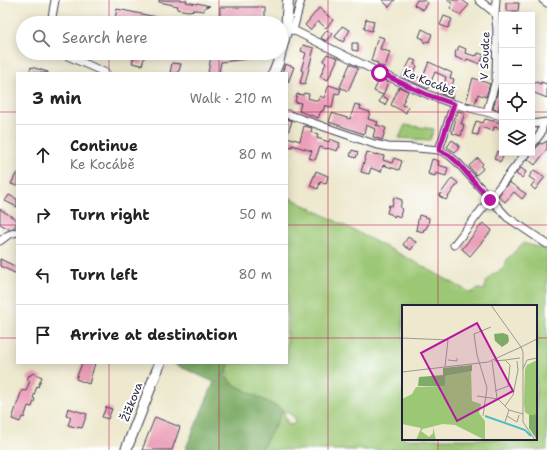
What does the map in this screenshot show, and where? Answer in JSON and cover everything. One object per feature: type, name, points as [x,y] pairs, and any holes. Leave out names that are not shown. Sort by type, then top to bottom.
[{"type":"street","points":[[52,16],[55,0]]},
{"type":"street","points":[[288,0],[290,31]]},
{"type":"street","points":[[288,36],[302,0]]},
{"type":"street","points":[[480,0],[496,13]]},
{"type":"street","name":"V Soudce","points":[[487,112],[496,80],[496,0]]},
{"type":"street","points":[[543,0],[547,3]]},
{"type":"street","name":"Ke Kocábě","points":[[290,31],[428,95],[454,104],[499,115]]},
{"type":"street","points":[[77,60],[104,72]]},
{"type":"street","points":[[274,72],[279,60]]},
{"type":"street","points":[[439,150],[454,104]]},
{"type":"street","points":[[288,114],[388,148],[439,150],[449,155],[507,217],[547,244]]},
{"type":"street","points":[[535,124],[545,122],[541,133],[535,141]]},
{"type":"street","points":[[454,245],[524,156]]},
{"type":"street","points":[[0,241],[8,235],[16,232]]},
{"type":"street","name":"Žižkova","points":[[126,450],[160,364]]},
{"type":"green space","points":[[405,125],[434,129],[430,140],[399,138]]},
{"type":"green space","points":[[288,197],[417,263],[471,293],[478,289],[485,290],[485,284],[492,275],[503,269],[508,258],[523,243],[547,250],[547,450],[261,450],[283,411],[231,383],[227,375],[230,364],[288,364]],"holes":[[[285,411],[292,415],[296,420],[294,424],[289,425],[284,416]]]},
{"type":"green space","points":[[174,364],[230,364],[225,376],[231,383],[283,410],[261,450],[185,450],[214,382]]},
{"type":"building","points":[[159,0],[187,0],[186,2],[210,6],[205,7],[204,11],[188,11],[177,9],[178,6],[159,2]]},
{"type":"building","points":[[382,0],[395,0],[389,7]]},
{"type":"building","points":[[417,0],[423,0],[428,3],[423,10],[414,5]]},
{"type":"building","points":[[447,0],[462,0],[469,5],[460,15],[450,8],[453,4]]},
{"type":"building","points":[[506,3],[519,3],[518,11],[506,11]]},
{"type":"building","points":[[220,7],[264,7],[264,16],[220,16]]},
{"type":"building","points":[[319,8],[333,20],[326,28],[318,21],[310,30],[305,25]]},
{"type":"building","points":[[117,9],[151,16],[116,16]]},
{"type":"building","points":[[444,16],[452,19],[448,28],[440,25]]},
{"type":"building","points":[[366,19],[374,21],[372,31],[364,29]]},
{"type":"building","points":[[342,26],[350,30],[343,42],[335,37]]},
{"type":"building","points":[[422,29],[432,34],[429,42],[427,41],[424,43],[424,39],[419,37]]},
{"type":"building","points":[[327,30],[332,34],[326,41],[321,38]]},
{"type":"building","points":[[378,36],[384,38],[380,49],[390,52],[385,67],[377,65],[378,63],[371,61]]},
{"type":"building","points":[[352,43],[358,43],[358,51],[352,50]]},
{"type":"building","points":[[303,45],[314,48],[305,84],[300,83],[303,71],[301,70],[306,53],[301,51]]},
{"type":"building","points":[[459,46],[466,49],[465,53],[475,56],[477,56],[478,53],[484,55],[480,64],[467,59],[466,61],[455,57],[456,50],[457,51]]},
{"type":"building","points":[[327,54],[338,58],[328,80],[320,77],[326,63],[323,61]]},
{"type":"building","points":[[411,59],[416,61],[414,64],[417,66],[413,75],[422,79],[429,62],[452,73],[450,78],[454,79],[451,90],[454,91],[452,98],[441,94],[446,77],[435,72],[428,89],[402,77]]},
{"type":"building","points":[[133,60],[144,60],[142,65],[132,63]]},
{"type":"building","points":[[210,60],[238,60],[221,62],[219,72],[208,72]]},
{"type":"building","points":[[172,63],[181,64],[179,71],[170,72]]},
{"type":"building","points":[[285,64],[294,67],[288,83],[288,72],[282,72]]},
{"type":"building","points":[[350,64],[358,68],[348,91],[340,87]]},
{"type":"building","points":[[31,67],[48,72],[29,72]]},
{"type":"building","points":[[380,78],[388,82],[383,95],[374,91]]},
{"type":"building","points":[[473,78],[490,84],[486,97],[478,94],[475,104],[466,102]]},
{"type":"building","points":[[535,82],[547,84],[547,98],[535,93]]},
{"type":"building","points":[[329,85],[341,89],[339,94],[335,93],[332,108],[325,105],[318,118],[299,111],[301,103],[295,102],[297,94],[309,94],[308,98],[318,101],[320,96],[324,98]]},
{"type":"building","points":[[399,87],[408,91],[402,105],[408,107],[406,113],[391,105]]},
{"type":"building","points":[[498,90],[499,90],[498,110],[493,109]]},
{"type":"building","points":[[382,96],[388,99],[385,105],[379,102]]},
{"type":"building","points":[[355,104],[361,106],[360,109],[370,112],[368,119],[378,122],[376,126],[386,128],[382,140],[373,137],[375,129],[366,125],[364,134],[329,122],[332,113],[350,119]]},
{"type":"building","points":[[458,111],[465,113],[461,124],[464,124],[461,136],[452,133]]},
{"type":"building","points":[[288,119],[292,121],[288,133]]},
{"type":"building","points":[[485,119],[499,122],[499,128],[494,127],[493,131],[480,127],[478,135],[472,134],[476,121],[483,123]]},
{"type":"building","points":[[304,126],[312,128],[311,132],[318,134],[317,138],[329,142],[330,139],[340,143],[340,147],[337,151],[320,147],[315,160],[309,158],[312,151],[292,145],[292,147],[288,146],[288,137],[300,141]]},
{"type":"building","points":[[452,140],[459,145],[455,152],[447,147]]},
{"type":"building","points":[[547,141],[547,149],[535,165],[528,159],[530,156],[535,156],[535,150],[540,143],[542,144]]},
{"type":"building","points":[[352,150],[358,152],[356,158],[350,156]]},
{"type":"building","points":[[498,151],[499,156],[503,156],[500,162],[494,158]]},
{"type":"building","points":[[367,152],[384,156],[383,160],[392,163],[394,158],[402,161],[399,170],[383,165],[381,172],[371,168],[369,174],[361,172]]},
{"type":"building","points":[[478,158],[483,164],[481,166],[483,169],[476,175],[469,166]]},
{"type":"building","points":[[432,159],[439,161],[438,165],[448,168],[446,176],[436,173],[435,176],[428,174]]},
{"type":"building","points":[[521,168],[526,172],[522,178],[516,174]]},
{"type":"building","points":[[534,170],[545,177],[535,190],[531,186],[535,181],[529,177]]},
{"type":"building","points":[[316,171],[328,176],[326,184],[320,182],[318,189],[310,186]]},
{"type":"building","points":[[16,174],[16,186],[11,184]]},
{"type":"building","points":[[452,178],[458,183],[446,200],[439,196]]},
{"type":"building","points":[[509,182],[526,194],[522,199],[514,192],[505,202],[498,196]]},
{"type":"building","points":[[9,195],[16,198],[16,206],[5,201]]},
{"type":"building","points":[[394,197],[402,200],[400,217],[395,215],[394,217],[387,213],[389,205],[392,206]]},
{"type":"building","points":[[0,209],[16,219],[14,228],[9,229],[0,224]]},
{"type":"building","points":[[419,215],[429,218],[428,226],[423,232],[416,230]]},
{"type":"building","points":[[483,223],[492,230],[470,256],[462,249]]},
{"type":"building","points":[[408,237],[416,242],[411,250],[403,245]]},
{"type":"building","points":[[0,259],[16,267],[16,274],[0,266]]},
{"type":"building","points":[[82,364],[95,364],[89,384],[76,379]]},
{"type":"building","points":[[33,373],[42,377],[33,398],[35,399],[32,407],[28,406],[24,418],[22,417],[20,422],[12,419],[22,390],[26,391],[30,381],[27,380],[29,375],[30,376]]},
{"type":"building","points":[[106,407],[112,409],[108,419],[102,417]]},
{"type":"building","points":[[68,408],[87,414],[82,428],[68,425],[71,417],[66,415]]},
{"type":"building","points":[[155,417],[180,427],[172,450],[142,450]]},
{"type":"route","points":[[380,73],[428,95],[454,104],[439,150],[449,155],[458,163],[490,200]]}]
